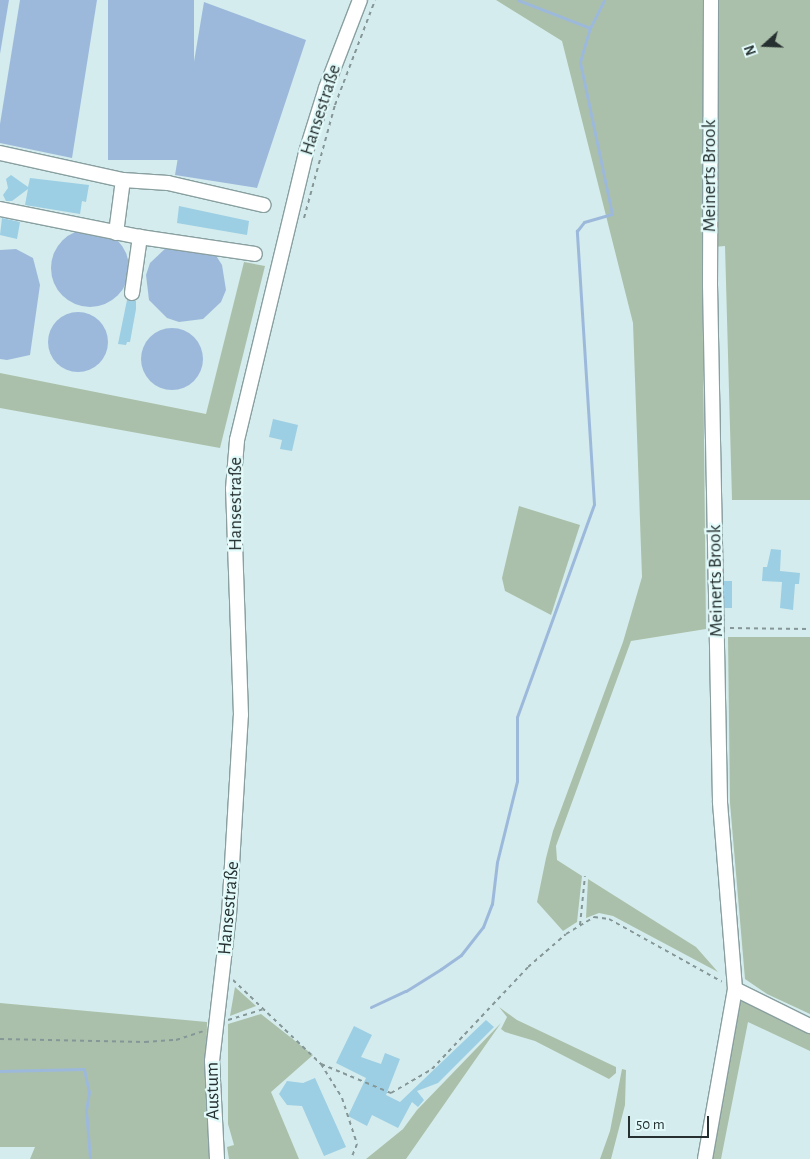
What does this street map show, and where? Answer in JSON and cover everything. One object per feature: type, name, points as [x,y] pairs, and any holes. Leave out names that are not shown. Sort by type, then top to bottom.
[{"type":"street","name":"Hansestraße","points":[[220,1022],[230,915],[241,724],[233,488],[237,440],[306,152],[326,88],[360,0]]},
{"type":"street","name":"Meinerts Brook","points":[[705,1159],[735,989],[720,802],[710,284],[711,0]]},
{"type":"street","points":[[0,153],[123,180],[168,184],[263,205]]},
{"type":"street","points":[[116,232],[123,180]]},
{"type":"street","points":[[0,209],[140,237],[255,254]]},
{"type":"street","points":[[132,293],[140,237]]},
{"type":"street","points":[[735,989],[810,1026]]},
{"type":"street","name":"Austum","points":[[216,1159],[212,1098],[220,1022]]},
{"type":"path","points":[[302,224],[335,104],[376,0]]},
{"type":"path","points":[[717,627],[810,629]]},
{"type":"path","points":[[580,925],[585,876]]},
{"type":"path","points":[[322,1064],[391,1093],[432,1069],[528,967],[580,925],[594,917],[609,919],[735,989]]},
{"type":"path","points":[[230,987],[232,979],[322,1064],[342,1098],[357,1144],[351,1159]]},
{"type":"path","points":[[0,1039],[145,1042],[176,1040],[198,1034],[220,1022],[264,1009]]},
{"type":"path","points":[[220,1022],[226,1012]]},
{"type":"green space","points":[[496,0],[810,0],[810,500],[732,500],[725,246],[702,248],[706,629],[631,641],[556,846],[557,860],[582,876],[577,922],[563,931],[537,902],[546,858],[553,831],[623,642],[642,577],[633,323],[562,41]]},
{"type":"green space","points":[[244,262],[265,266],[220,448],[0,408],[0,373],[206,414]]},
{"type":"green space","points":[[519,506],[580,525],[551,615],[505,591],[502,578]]},
{"type":"green space","points":[[728,637],[810,637],[810,1014],[767,994],[745,979],[730,803]]},
{"type":"green space","points":[[588,879],[696,947],[718,972],[613,916],[599,913],[586,918]]},
{"type":"green space","points":[[235,987],[256,1006],[230,1016]]},
{"type":"green space","points":[[735,989],[810,1026],[810,1051],[748,1022],[721,1159],[705,1159]]},
{"type":"green space","points":[[0,1003],[207,1022],[206,1094],[210,1159],[30,1159],[35,1147],[0,1147]]},
{"type":"green space","points":[[499,1007],[517,1020],[616,1067],[616,1073],[609,1079],[535,1041],[505,1032],[501,1029],[507,1017]]},
{"type":"green space","points":[[261,1014],[313,1055],[271,1092],[299,1159],[229,1159],[227,1147],[234,1145],[228,1124],[228,1024]]},
{"type":"green space","points":[[501,1023],[406,1159],[366,1159],[403,1129],[417,1110]]},
{"type":"green space","points":[[622,1069],[626,1070],[625,1105],[611,1159],[600,1159],[610,1131]]},
{"type":"water","points":[[0,0],[9,0],[0,54]]},
{"type":"water","points":[[20,0],[97,0],[72,158],[0,143],[0,124]]},
{"type":"water","points":[[108,0],[194,0],[194,160],[108,160]]},
{"type":"water","points":[[204,2],[306,40],[257,188],[175,175]]},
{"type":"water","points":[[90,229],[105,232],[117,241],[126,253],[129,268],[126,283],[117,295],[105,304],[90,307],[75,304],[63,295],[54,283],[51,268],[54,253],[63,241],[75,232]]},
{"type":"water","points":[[168,246],[215,254],[222,265],[226,290],[221,302],[203,319],[179,322],[167,318],[149,300],[146,275],[150,263]]},
{"type":"water","points":[[16,249],[33,258],[40,285],[30,355],[7,360],[0,359],[0,250]]},
{"type":"water","points":[[72,312],[84,312],[95,317],[103,325],[108,336],[106,354],[95,367],[84,372],[72,372],[61,367],[53,359],[48,348],[48,336],[53,325],[61,317]]},
{"type":"water","points":[[166,328],[178,328],[194,337],[201,347],[203,359],[201,371],[194,381],[178,390],[166,390],[155,385],[146,376],[141,365],[141,353],[146,342],[155,333]]},
{"type":"building","points":[[11,175],[28,187],[30,178],[89,185],[86,202],[82,201],[80,214],[25,205],[28,189],[12,201],[6,201],[3,195],[8,188],[6,179]]},
{"type":"building","points":[[179,206],[249,221],[247,235],[177,223]]},
{"type":"building","points":[[2,218],[20,222],[17,239],[0,235]]},
{"type":"building","points":[[127,300],[136,301],[136,309],[130,342],[127,342],[126,345],[118,344]]},
{"type":"building","points":[[273,419],[298,425],[292,451],[280,449],[282,440],[269,437]]},
{"type":"building","points":[[771,549],[781,550],[780,571],[800,573],[799,584],[795,584],[793,610],[780,608],[782,582],[762,581],[763,567],[767,567]]},
{"type":"building","points":[[724,581],[732,581],[732,608],[724,608]]},
{"type":"building","points":[[486,1020],[494,1027],[438,1083],[417,1091],[424,1100],[418,1107],[412,1102],[398,1128],[372,1115],[367,1126],[348,1116],[366,1078],[336,1063],[354,1026],[372,1035],[361,1057],[381,1064],[385,1053],[400,1059],[386,1095],[400,1102]]},
{"type":"building","points":[[315,1078],[346,1147],[324,1156],[302,1106],[287,1105],[279,1094],[287,1081],[303,1083]]},
{"type":"waterway","points":[[518,0],[590,28]]},
{"type":"waterway","points":[[371,1007],[406,991],[461,955],[483,927],[492,904],[497,862],[517,781],[517,717],[594,504],[577,231],[584,222],[612,214],[580,62],[590,28],[604,0]]},
{"type":"waterway","points":[[0,1071],[84,1069],[89,1092],[86,1110],[90,1159]]}]
